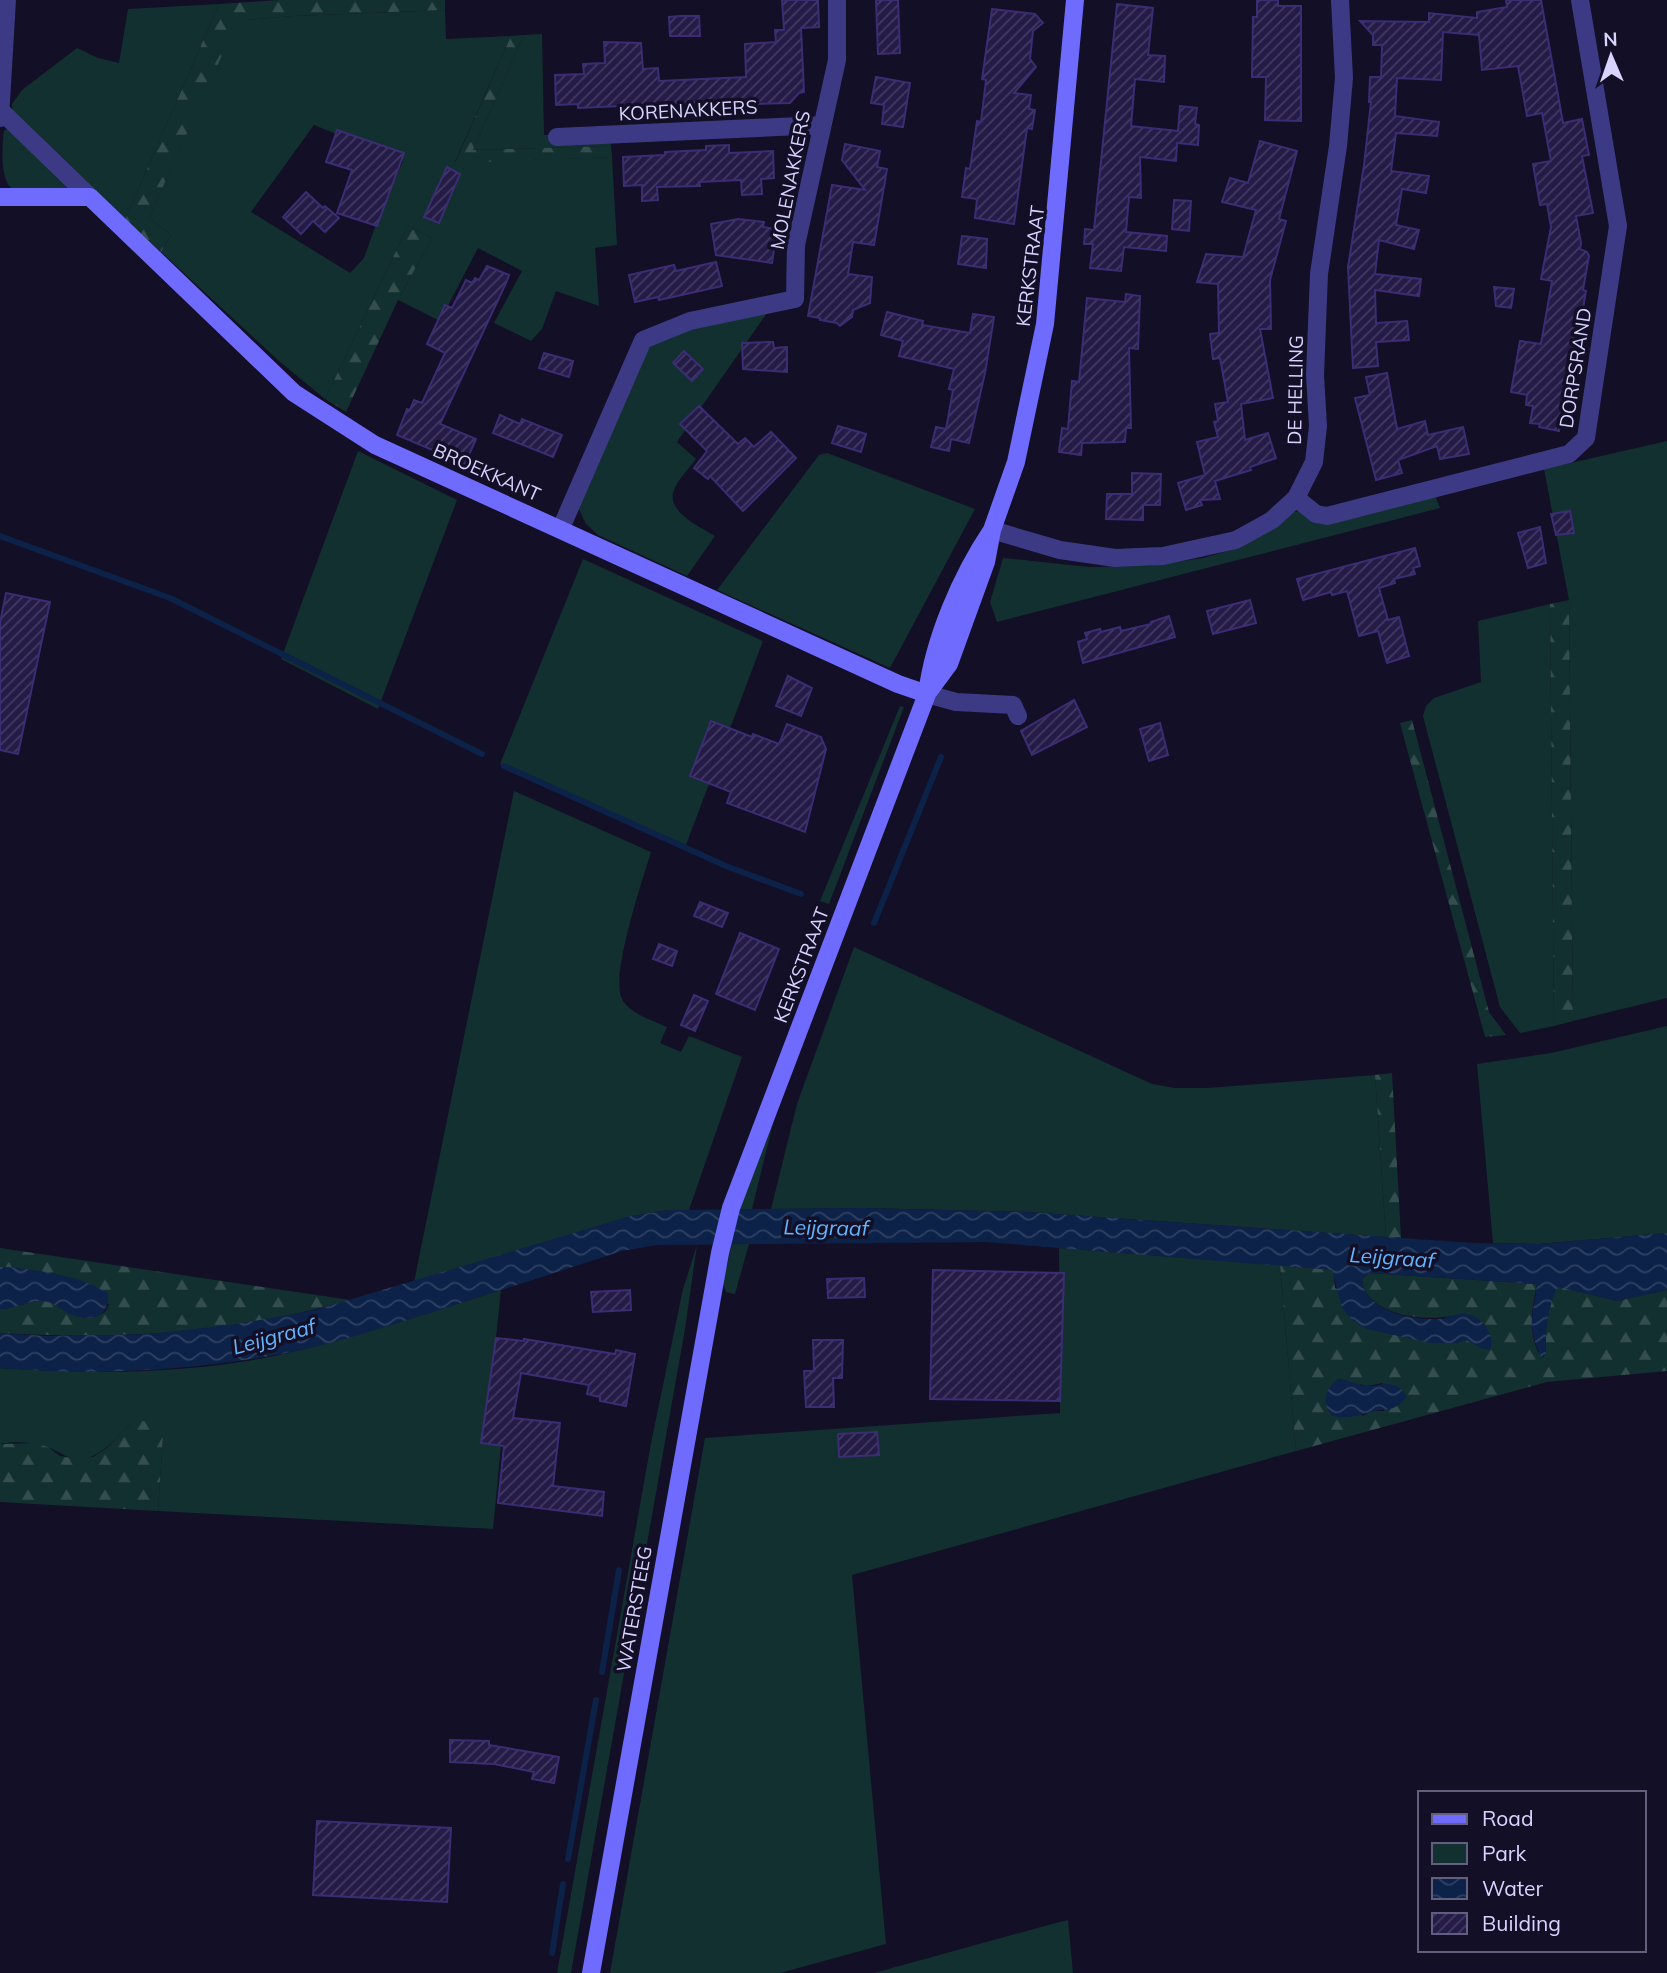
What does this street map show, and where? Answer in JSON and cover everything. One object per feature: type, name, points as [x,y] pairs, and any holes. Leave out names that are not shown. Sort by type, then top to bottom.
[{"type":"street","points":[[1,115],[7,0]]},
{"type":"street","name":"MOLENAKKERS","points":[[561,528],[643,340],[690,321],[795,299],[796,245],[837,60],[836,0]]},
{"type":"street","name":"KERKSTRAAT","points":[[720,1253],[731,1208],[927,694],[931,664],[947,621],[969,569],[992,530],[1016,462],[1045,324],[1075,0]]},
{"type":"street","name":"DE HELLING","points":[[992,530],[1074,552],[1115,558],[1163,556],[1236,540],[1272,520],[1296,498],[1314,462],[1318,426],[1315,376],[1319,274],[1338,146],[1344,78],[1339,0]]},
{"type":"street","name":"DORPSRAND","points":[[1296,498],[1316,514],[1327,516],[1569,454],[1586,438],[1618,226],[1580,0]]},
{"type":"street","name":"BROEKKANT","points":[[1,115],[295,393],[375,444],[898,684],[927,694]]},
{"type":"street","name":"KORENAKKERS","points":[[557,137],[822,125]]},
{"type":"street","points":[[0,197],[90,197]]},
{"type":"street","points":[[927,694],[956,702],[1013,705],[1018,716]]},
{"type":"street","name":"WATERSTEEG","points":[[591,1973],[720,1253]]},
{"type":"green space","points":[[279,0],[445,0],[445,10],[293,16],[246,20],[235,26],[149,218],[171,235],[161,252],[125,220],[219,4]]},
{"type":"green space","points":[[219,4],[125,220],[12,111],[12,104],[22,90],[77,48],[98,58],[119,63],[128,9]]},
{"type":"green space","points":[[445,10],[446,39],[511,36],[455,162],[612,157],[617,245],[595,248],[599,306],[556,291],[542,329],[531,341],[494,323],[522,271],[478,248],[440,321],[398,300],[432,238],[408,226],[325,399],[279,361],[161,252],[171,235],[149,218],[234,26],[246,20]],"holes":[[[314,125],[403,161],[364,258],[350,273],[251,212]]]},
{"type":"green space","points":[[542,34],[544,135],[610,134],[611,146],[473,150],[524,35]]},
{"type":"green space","points":[[524,35],[473,150],[611,146],[612,157],[455,163],[511,36]]},
{"type":"green space","points":[[10,129],[69,185],[68,188],[11,188],[3,170],[2,153],[4,130]]},
{"type":"green space","points":[[408,226],[432,238],[398,300],[346,412],[325,399]]},
{"type":"green space","points":[[767,313],[677,442],[696,459],[677,484],[673,500],[687,519],[715,536],[687,576],[598,535],[586,524],[576,503],[647,333]]},
{"type":"green space","points":[[1667,441],[1667,998],[1573,1021],[1569,600],[1544,469]]},
{"type":"green space","points":[[358,451],[457,500],[378,709],[281,659]]},
{"type":"green space","points":[[827,453],[975,509],[890,668],[717,590],[819,455]]},
{"type":"green space","points":[[1435,495],[1440,508],[997,622],[990,602],[1003,558],[1089,567],[1148,566],[1203,558],[1231,550],[1292,511],[1304,512],[1319,524]]},
{"type":"green space","points":[[583,559],[763,641],[686,845],[500,764]]},
{"type":"green space","points":[[1569,600],[1573,1021],[1554,1026],[1550,604]]},
{"type":"green space","points":[[1550,604],[1554,1026],[1520,1033],[1500,1007],[1423,716],[1426,706],[1434,698],[1481,682],[1478,621]]},
{"type":"green space","points":[[900,706],[904,707],[829,904],[820,901]]},
{"type":"green space","points":[[1412,720],[1489,1012],[1506,1035],[1485,1037],[1400,723]]},
{"type":"green space","points":[[514,791],[651,852],[635,904],[620,970],[619,987],[622,999],[636,1013],[667,1027],[660,1043],[681,1052],[689,1036],[742,1057],[689,1210],[631,1216],[414,1282]]},
{"type":"green space","points":[[854,947],[1152,1084],[1175,1088],[1208,1088],[1375,1075],[1386,1237],[1028,1212],[771,1209],[797,1104]]},
{"type":"green space","points":[[1667,1026],[1667,1233],[1538,1244],[1493,1243],[1477,1064],[1551,1053]]},
{"type":"green space","points":[[1392,1073],[1401,1238],[1386,1237],[1375,1075]]},
{"type":"green space","points":[[777,1107],[752,1209],[739,1210]]},
{"type":"green space","points":[[732,1244],[749,1244],[735,1294],[726,1292],[723,1283]]},
{"type":"green space","points":[[697,1245],[685,1329],[571,1973],[557,1973],[651,1443],[683,1289]]},
{"type":"green space","points":[[0,1248],[350,1300],[220,1327],[132,1334],[0,1333],[0,1309],[44,1301],[88,1318],[106,1311],[109,1304],[18,1268],[0,1267]]},
{"type":"green space","points":[[1059,1248],[1280,1265],[1296,1451],[852,1575],[886,1944],[780,1973],[610,1973],[705,1438],[1060,1413]]},
{"type":"green space","points":[[1280,1265],[1333,1270],[1335,1288],[1445,1343],[1466,1340],[1490,1350],[1454,1315],[1414,1317],[1385,1308],[1373,1301],[1365,1291],[1362,1279],[1369,1273],[1537,1284],[1532,1310],[1533,1335],[1538,1352],[1546,1355],[1548,1319],[1558,1286],[1617,1301],[1667,1290],[1667,1371],[1547,1382],[1296,1451]],"holes":[[[1383,1383],[1384,1411],[1372,1411],[1362,1416],[1360,1384],[1366,1386]]]},
{"type":"green space","points":[[501,1290],[487,1424],[503,1426],[493,1529],[158,1511],[163,1435],[132,1422],[106,1448],[87,1458],[73,1459],[51,1448],[33,1444],[0,1444],[0,1368],[109,1372],[221,1365],[292,1352]]},
{"type":"green space","points":[[143,1421],[158,1425],[163,1435],[158,1511],[0,1502],[0,1444],[34,1443],[48,1447],[60,1456],[77,1459],[93,1457],[107,1448],[132,1422]]},
{"type":"green space","points":[[1068,1920],[1073,1973],[874,1973],[1052,1924]]},
{"type":"water","name":"Leijgraaf","points":[[863,1208],[1028,1212],[1473,1243],[1538,1244],[1667,1233],[1667,1290],[1617,1301],[1558,1287],[1549,1311],[1546,1355],[1542,1358],[1532,1329],[1537,1284],[1369,1273],[1362,1279],[1371,1299],[1392,1312],[1429,1319],[1462,1314],[1477,1318],[1489,1333],[1490,1350],[1466,1340],[1456,1343],[1431,1343],[1366,1329],[1352,1320],[1342,1308],[1332,1270],[986,1242],[657,1245],[622,1251],[430,1313],[323,1345],[286,1353],[179,1368],[107,1372],[0,1368],[0,1333],[46,1336],[151,1334],[237,1324],[315,1310],[631,1216],[669,1210]]},
{"type":"water","points":[[0,1267],[41,1271],[85,1282],[108,1293],[106,1308],[98,1316],[86,1318],[72,1315],[47,1301],[0,1309]]},
{"type":"water","points":[[1338,1379],[1366,1386],[1393,1385],[1407,1397],[1390,1409],[1352,1417],[1332,1416],[1326,1406],[1326,1396]]},
{"type":"building","points":[[782,0],[818,0],[819,27],[801,28],[804,92],[799,93],[790,103],[757,104],[757,100],[578,108],[578,104],[556,105],[555,75],[584,74],[583,64],[605,63],[604,42],[641,43],[643,69],[658,68],[659,81],[746,77],[745,44],[776,42],[775,30],[784,30]]},
{"type":"building","points":[[876,0],[898,0],[900,53],[878,54]]},
{"type":"building","points":[[1257,0],[1278,0],[1278,6],[1301,6],[1301,121],[1265,120],[1266,77],[1252,77],[1253,17],[1257,17]]},
{"type":"building","points":[[1506,0],[1541,0],[1563,123],[1582,119],[1589,155],[1582,156],[1593,213],[1576,216],[1580,249],[1589,256],[1583,290],[1586,291],[1571,377],[1567,376],[1562,406],[1566,407],[1559,431],[1530,423],[1533,406],[1526,405],[1527,395],[1511,392],[1520,341],[1541,344],[1552,281],[1541,279],[1551,227],[1547,204],[1540,205],[1533,164],[1551,161],[1542,113],[1527,116],[1518,66],[1482,70],[1479,35],[1443,32],[1441,80],[1397,78],[1395,116],[1439,122],[1437,136],[1396,133],[1391,171],[1429,176],[1426,193],[1402,189],[1396,225],[1419,230],[1414,249],[1379,240],[1375,274],[1421,279],[1419,296],[1375,290],[1376,323],[1407,321],[1409,340],[1376,342],[1378,366],[1353,368],[1348,267],[1364,165],[1371,102],[1370,77],[1381,77],[1382,45],[1373,45],[1373,35],[1360,21],[1429,22],[1429,13],[1477,18],[1477,12],[1507,7]]},
{"type":"building","points":[[1117,4],[1153,8],[1148,55],[1165,56],[1164,82],[1135,79],[1131,126],[1178,131],[1180,106],[1197,108],[1195,124],[1199,125],[1198,145],[1177,143],[1176,161],[1140,157],[1141,198],[1129,197],[1126,232],[1167,236],[1166,251],[1124,247],[1121,271],[1090,268],[1093,244],[1084,244],[1085,229],[1094,230]]},
{"type":"building","points":[[992,9],[1035,14],[1043,23],[1033,31],[1030,59],[1036,67],[1014,93],[1031,95],[1029,109],[1035,110],[1032,129],[1027,128],[1014,224],[975,218],[977,199],[962,197],[966,168],[970,169],[977,121],[981,122],[986,80],[982,79]]},
{"type":"building","points":[[699,16],[700,36],[670,36],[669,17]]},
{"type":"building","points":[[876,77],[910,83],[903,127],[882,124],[884,105],[871,103]]},
{"type":"building","points":[[337,130],[404,153],[377,226],[337,213],[352,170],[326,162]]},
{"type":"building","points":[[1260,141],[1297,151],[1279,219],[1286,221],[1270,280],[1271,329],[1260,329],[1273,398],[1241,404],[1245,440],[1268,433],[1276,458],[1250,467],[1251,470],[1215,481],[1220,499],[1200,500],[1202,505],[1186,510],[1178,483],[1205,475],[1197,442],[1218,437],[1214,422],[1218,421],[1215,404],[1228,402],[1220,358],[1213,359],[1210,334],[1219,333],[1218,284],[1197,282],[1206,254],[1243,257],[1256,210],[1222,202],[1230,178],[1248,183]]},
{"type":"building","points":[[845,144],[880,151],[877,167],[887,169],[874,245],[853,242],[848,274],[872,277],[870,303],[853,310],[852,317],[840,326],[808,316],[832,185],[865,190],[842,160]]},
{"type":"building","points":[[729,145],[729,153],[773,151],[774,178],[761,179],[762,194],[742,195],[741,180],[699,182],[700,186],[657,187],[658,200],[642,201],[642,185],[624,186],[623,157],[665,155],[665,152],[706,150],[706,146]]},
{"type":"building","points":[[447,167],[460,174],[439,223],[424,217]]},
{"type":"building","points":[[306,192],[339,218],[325,232],[313,221],[301,234],[283,217]]},
{"type":"building","points":[[1174,200],[1191,201],[1189,231],[1172,229]]},
{"type":"building","points":[[738,219],[764,222],[763,227],[777,229],[772,263],[716,255],[711,224]]},
{"type":"building","points":[[962,236],[987,239],[986,268],[958,264]]},
{"type":"building","points":[[716,262],[722,286],[659,300],[658,297],[635,302],[629,275],[674,265],[676,271]]},
{"type":"building","points":[[487,266],[509,275],[440,424],[476,439],[465,464],[397,435],[407,409],[410,410],[414,400],[422,403],[445,353],[427,344],[445,305],[452,308],[466,280],[472,283],[475,278],[479,280]]},
{"type":"building","points":[[1494,287],[1514,289],[1511,308],[1496,306]]},
{"type":"building","points":[[1126,294],[1140,296],[1138,349],[1129,348],[1131,428],[1126,428],[1125,442],[1082,443],[1081,455],[1059,452],[1062,428],[1068,429],[1072,381],[1079,382],[1087,298],[1125,302]]},
{"type":"building","points":[[887,312],[923,321],[922,325],[970,333],[973,314],[994,317],[969,443],[951,439],[949,451],[931,447],[936,427],[946,429],[953,390],[949,389],[954,369],[899,356],[903,341],[881,335]]},
{"type":"building","points":[[773,342],[774,348],[787,347],[787,372],[743,369],[742,343]]},
{"type":"building","points":[[684,351],[703,369],[692,381],[673,363]]},
{"type":"building","points":[[544,353],[573,361],[569,377],[539,368]]},
{"type":"building","points":[[1387,373],[1397,429],[1425,421],[1428,435],[1463,427],[1469,454],[1440,459],[1437,446],[1398,460],[1402,473],[1376,480],[1355,398],[1370,395],[1366,377]]},
{"type":"building","points":[[699,406],[738,444],[745,438],[754,447],[771,432],[796,458],[743,511],[710,476],[708,479],[694,468],[707,451],[680,424]]},
{"type":"building","points":[[500,415],[520,424],[522,419],[562,435],[553,457],[493,433]]},
{"type":"building","points":[[838,426],[866,434],[861,452],[832,443]]},
{"type":"building","points":[[1132,473],[1161,474],[1160,505],[1143,505],[1143,520],[1106,519],[1107,494],[1132,494]]},
{"type":"building","points":[[1570,511],[1574,533],[1556,535],[1551,514]]},
{"type":"building","points":[[1540,527],[1546,563],[1528,568],[1518,533]]},
{"type":"building","points":[[1415,548],[1420,566],[1413,568],[1415,574],[1394,579],[1395,583],[1379,588],[1388,620],[1399,617],[1409,656],[1387,663],[1378,631],[1359,636],[1347,591],[1332,595],[1331,592],[1303,600],[1297,579]]},
{"type":"building","points":[[6,593],[50,602],[18,754],[0,750],[0,623]]},
{"type":"building","points":[[1250,600],[1256,623],[1213,634],[1207,611]]},
{"type":"building","points":[[1169,616],[1175,637],[1083,663],[1078,642],[1087,639],[1085,633],[1120,627],[1121,631],[1151,624]]},
{"type":"building","points":[[788,676],[812,688],[801,716],[776,706]]},
{"type":"building","points":[[1074,700],[1087,727],[1032,755],[1021,731]]},
{"type":"building","points":[[711,721],[779,744],[787,724],[821,737],[826,749],[805,832],[727,803],[731,792],[690,776]]},
{"type":"building","points":[[1160,723],[1168,755],[1149,761],[1140,729]]},
{"type":"building","points":[[700,902],[728,913],[722,927],[694,916]]},
{"type":"building","points":[[740,933],[779,949],[755,1010],[716,994]]},
{"type":"building","points":[[659,944],[677,951],[672,966],[653,959]]},
{"type":"building","points":[[694,995],[708,1001],[695,1031],[681,1025]]},
{"type":"building","points":[[933,1270],[1064,1273],[1060,1401],[930,1399]]},
{"type":"building","points":[[864,1278],[865,1297],[828,1298],[827,1279]]},
{"type":"building","points":[[630,1290],[631,1310],[593,1312],[591,1292]]},
{"type":"building","points":[[496,1338],[524,1339],[615,1354],[616,1350],[635,1354],[626,1406],[600,1401],[600,1397],[587,1394],[589,1385],[521,1373],[513,1418],[560,1423],[553,1486],[604,1492],[602,1516],[498,1503],[504,1446],[481,1443]]},
{"type":"building","points":[[813,1340],[843,1340],[842,1378],[833,1378],[834,1407],[806,1407],[804,1371],[814,1371]]},
{"type":"building","points":[[877,1432],[879,1455],[839,1457],[838,1434]]},
{"type":"building","points":[[450,1740],[489,1741],[489,1745],[559,1757],[554,1783],[532,1779],[534,1772],[494,1764],[450,1762]]},
{"type":"building","points":[[317,1821],[451,1828],[447,1902],[313,1895]]},
{"type":"waterway","points":[[0,536],[170,598],[482,754]]},
{"type":"waterway","points":[[874,923],[941,757]]},
{"type":"waterway","points":[[504,766],[726,866],[801,894]]},
{"type":"waterway","points":[[602,1672],[619,1570]]},
{"type":"waterway","points":[[568,1859],[596,1700]]},
{"type":"waterway","points":[[552,1953],[563,1884]]}]
